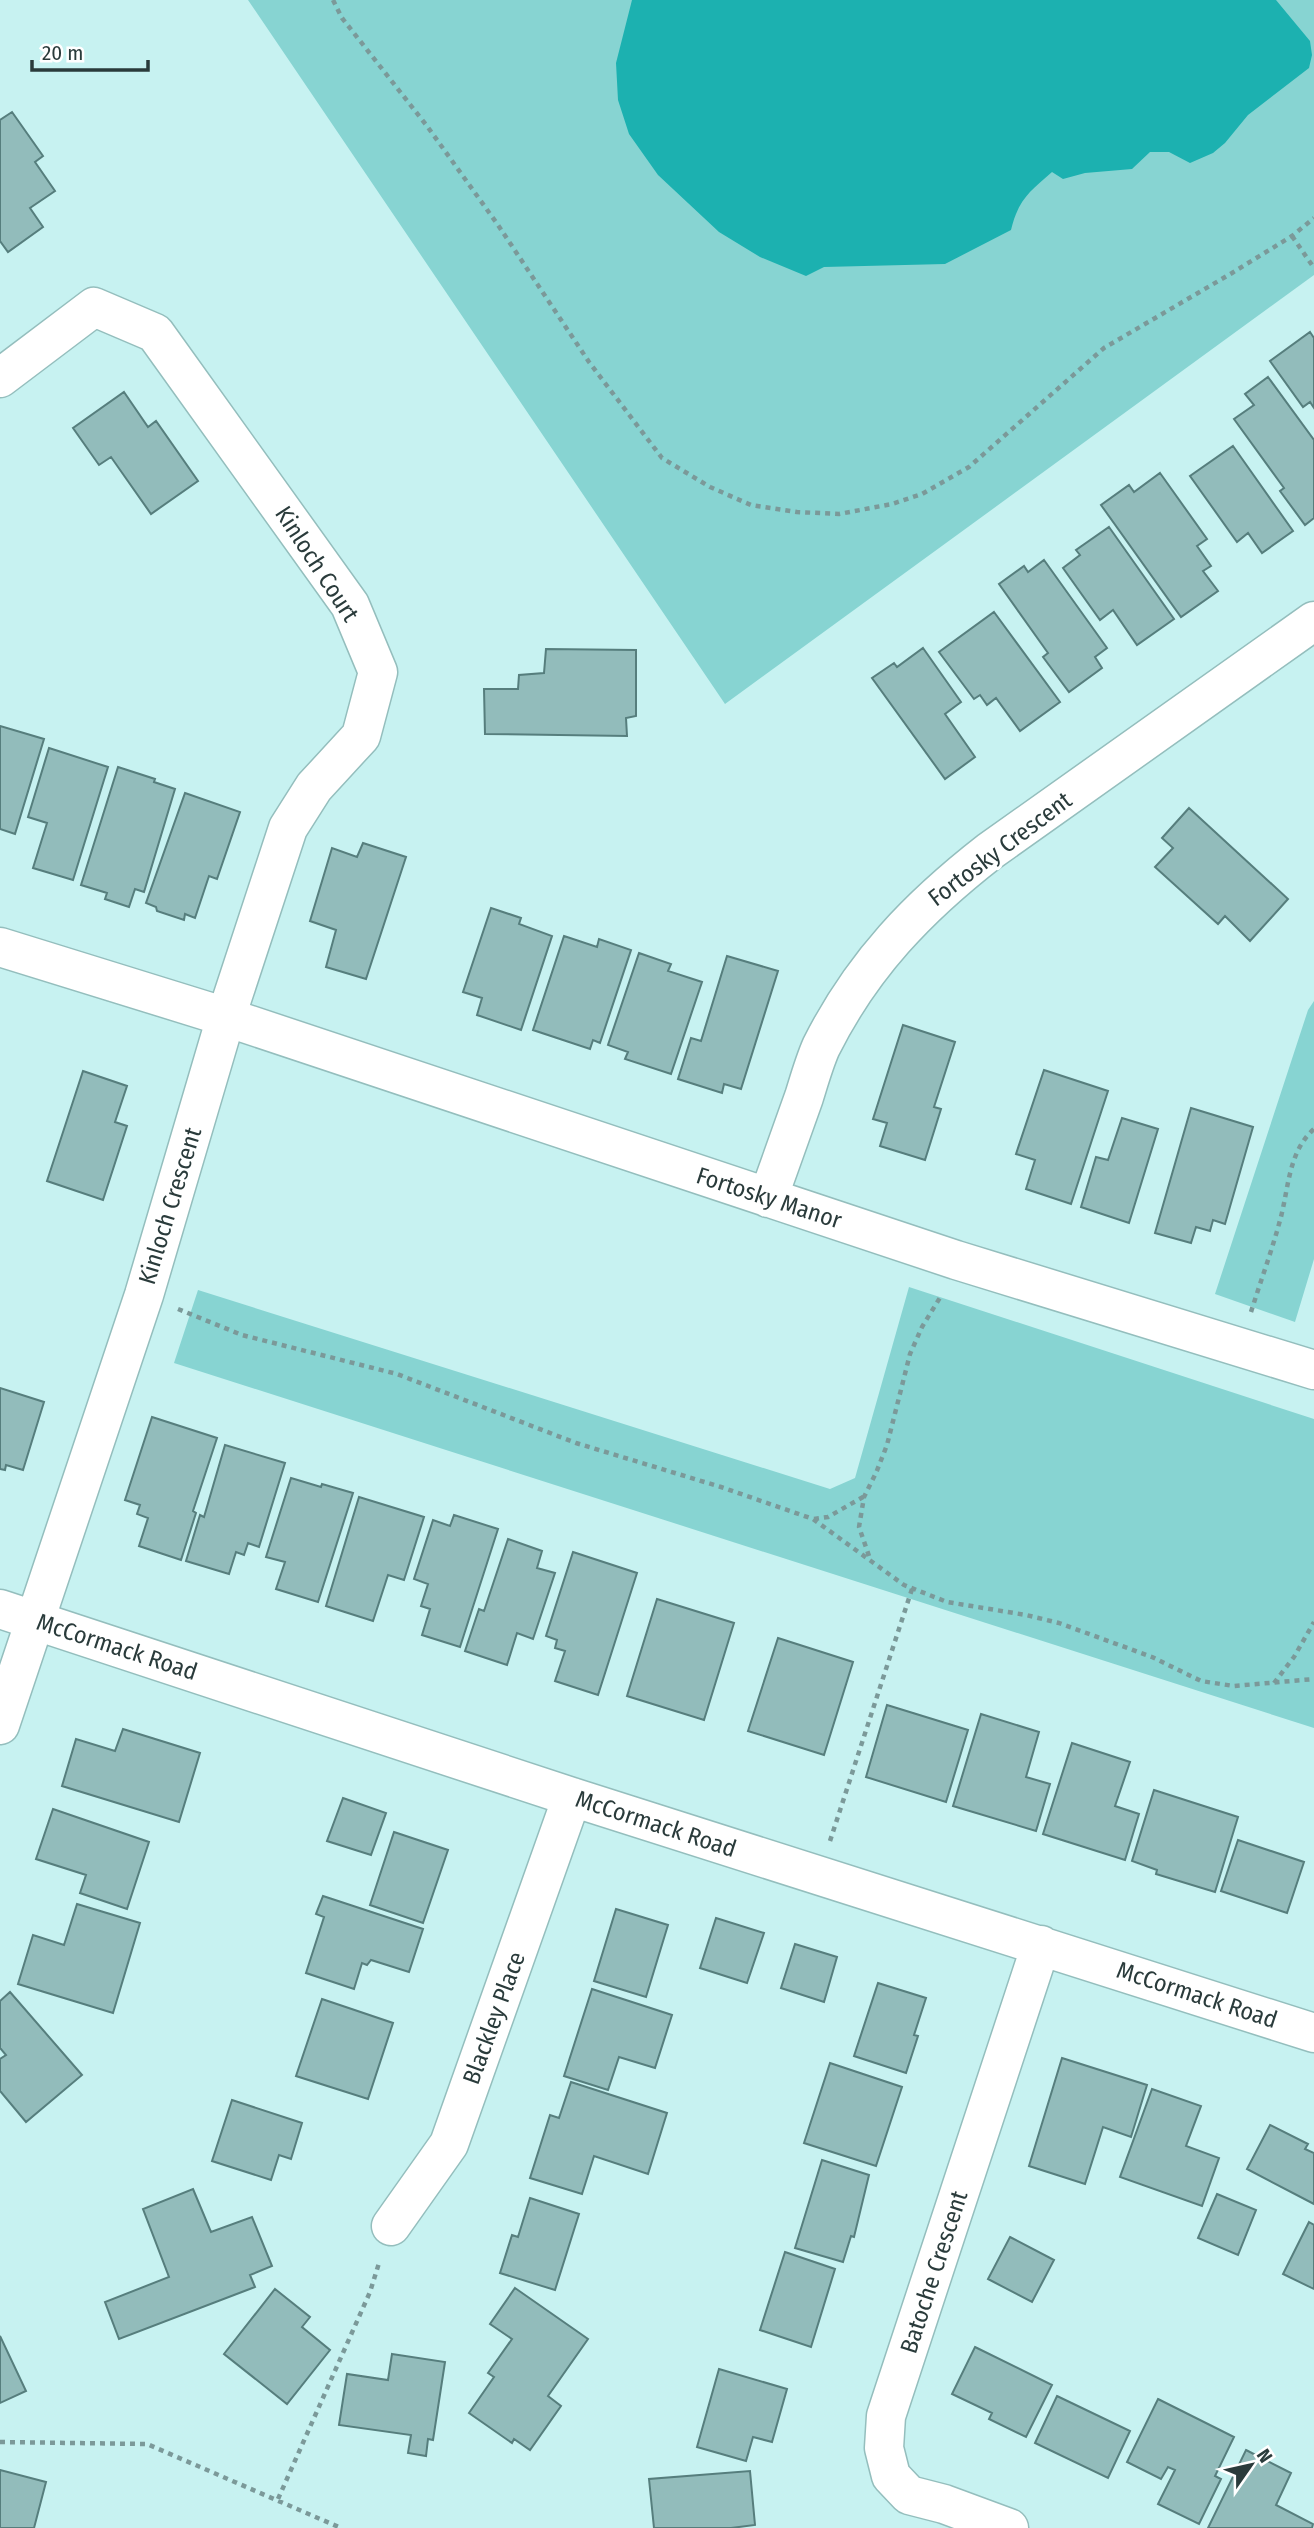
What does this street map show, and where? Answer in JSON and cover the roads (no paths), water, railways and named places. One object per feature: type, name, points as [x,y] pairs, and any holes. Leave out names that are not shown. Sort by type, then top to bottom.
[{"type":"street","name":"Kinloch Court","points":[[0,378],[94,307],[155,333],[350,605],[378,672],[361,736],[314,787],[288,828],[226,1017]]},
{"type":"street","name":"Fortosky Crescent","points":[[768,1198],[820,1049],[848,999],[880,954],[912,918],[944,887],[990,851],[1314,621]]},
{"type":"street","points":[[0,947],[226,1017]]},
{"type":"street","name":"Fortosky Manor","points":[[226,1017],[956,1260],[1314,1370]]},
{"type":"street","name":"Kinloch Crescent","points":[[0,1726],[17,1614],[144,1295],[226,1017]]},
{"type":"street","name":"McCormack Road","points":[[17,1614],[572,1797],[1314,2033]]},
{"type":"street","name":"Blackley Place","points":[[391,2226],[449,2144],[572,1797]]},
{"type":"street","name":"Batoche Crescent","points":[[1009,2528],[944,2504],[909,2495],[891,2476],[884,2448],[886,2416],[1041,1945]]}]
